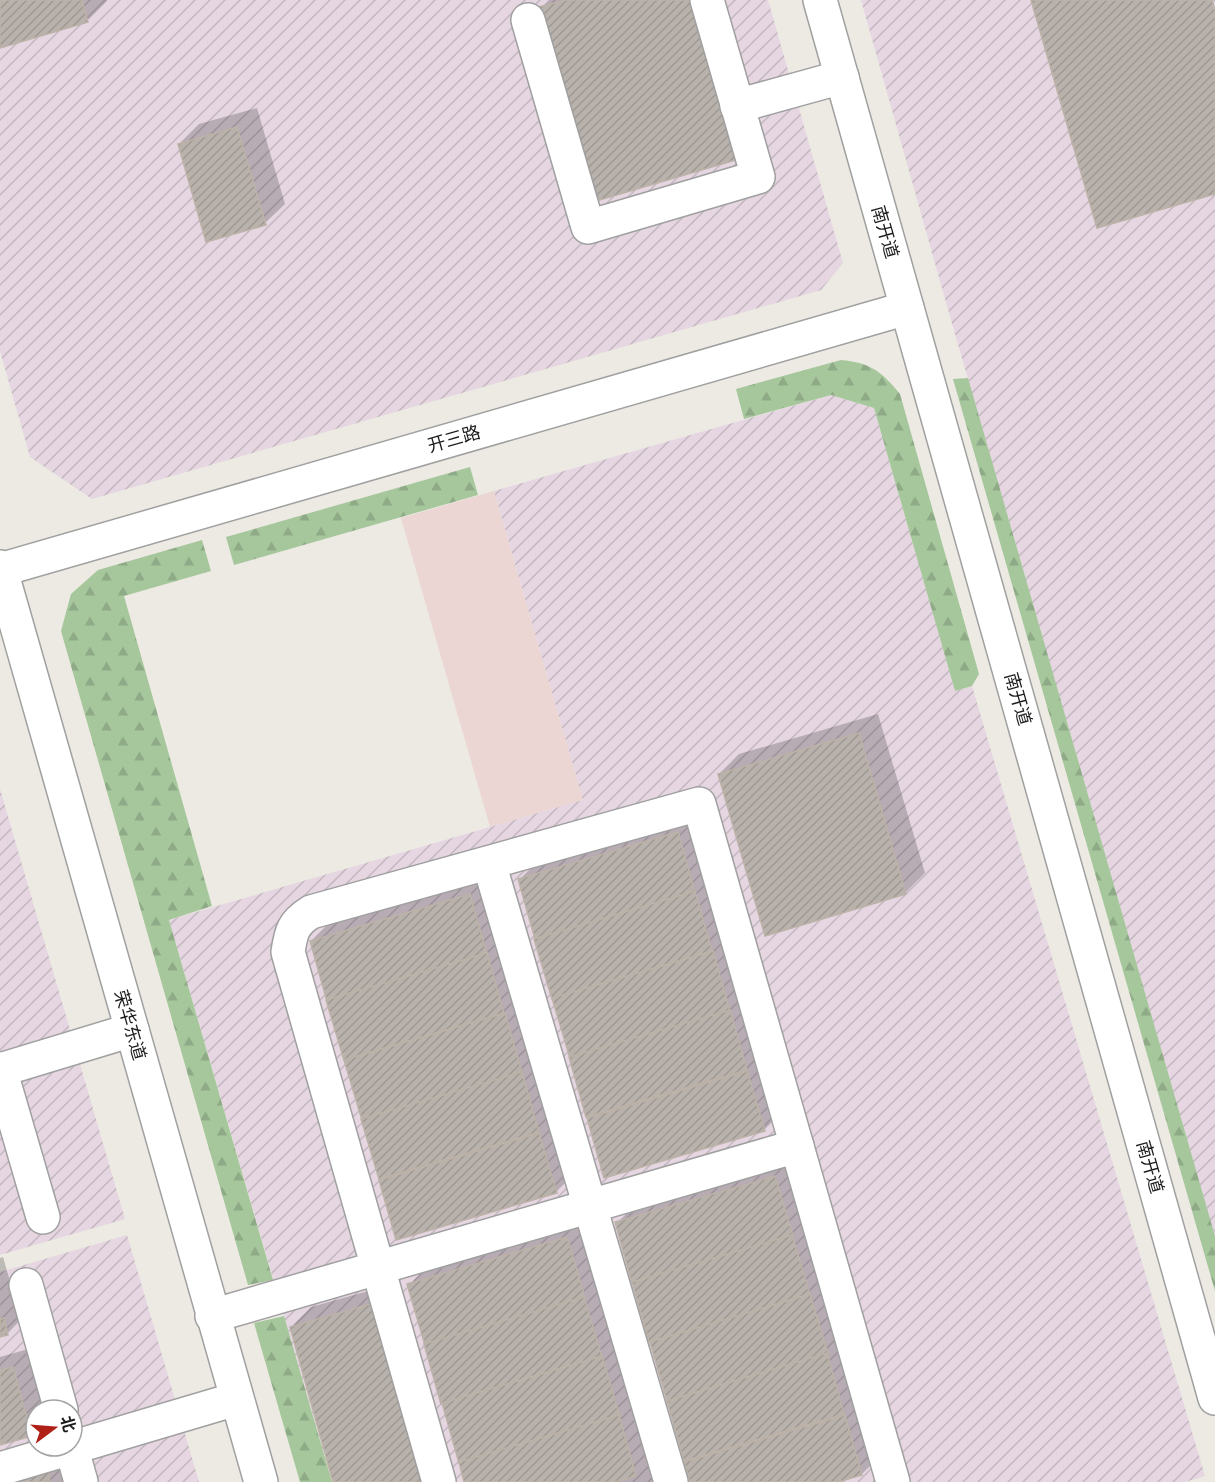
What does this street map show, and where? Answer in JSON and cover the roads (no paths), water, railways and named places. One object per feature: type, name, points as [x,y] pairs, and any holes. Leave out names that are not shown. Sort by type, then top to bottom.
[{"type":"street","points":[[528,20],[588,227],[758,177],[706,0]]},
{"type":"street","name":"南开道","points":[[820,0],[1215,1398]]},
{"type":"street","points":[[737,106],[842,77]]},
{"type":"street","name":"开三路","points":[[0,569],[907,308]]},
{"type":"street","name":"荣华东道","points":[[0,569],[261,1482]]},
{"type":"street","points":[[439,1482],[288,952],[291,935],[298,920],[311,912],[699,804],[893,1482]]},
{"type":"street","points":[[489,862],[671,1482]]},
{"type":"street","points":[[43,1217],[0,1069],[132,1030]]},
{"type":"street","points":[[212,1316],[797,1146]]},
{"type":"street","points":[[26,1286],[58,1398]]},
{"type":"street","points":[[84,1443],[236,1400]]},
{"type":"street","points":[[0,1469],[36,1458]]},
{"type":"street","points":[[74,1458],[81,1482]]}]
